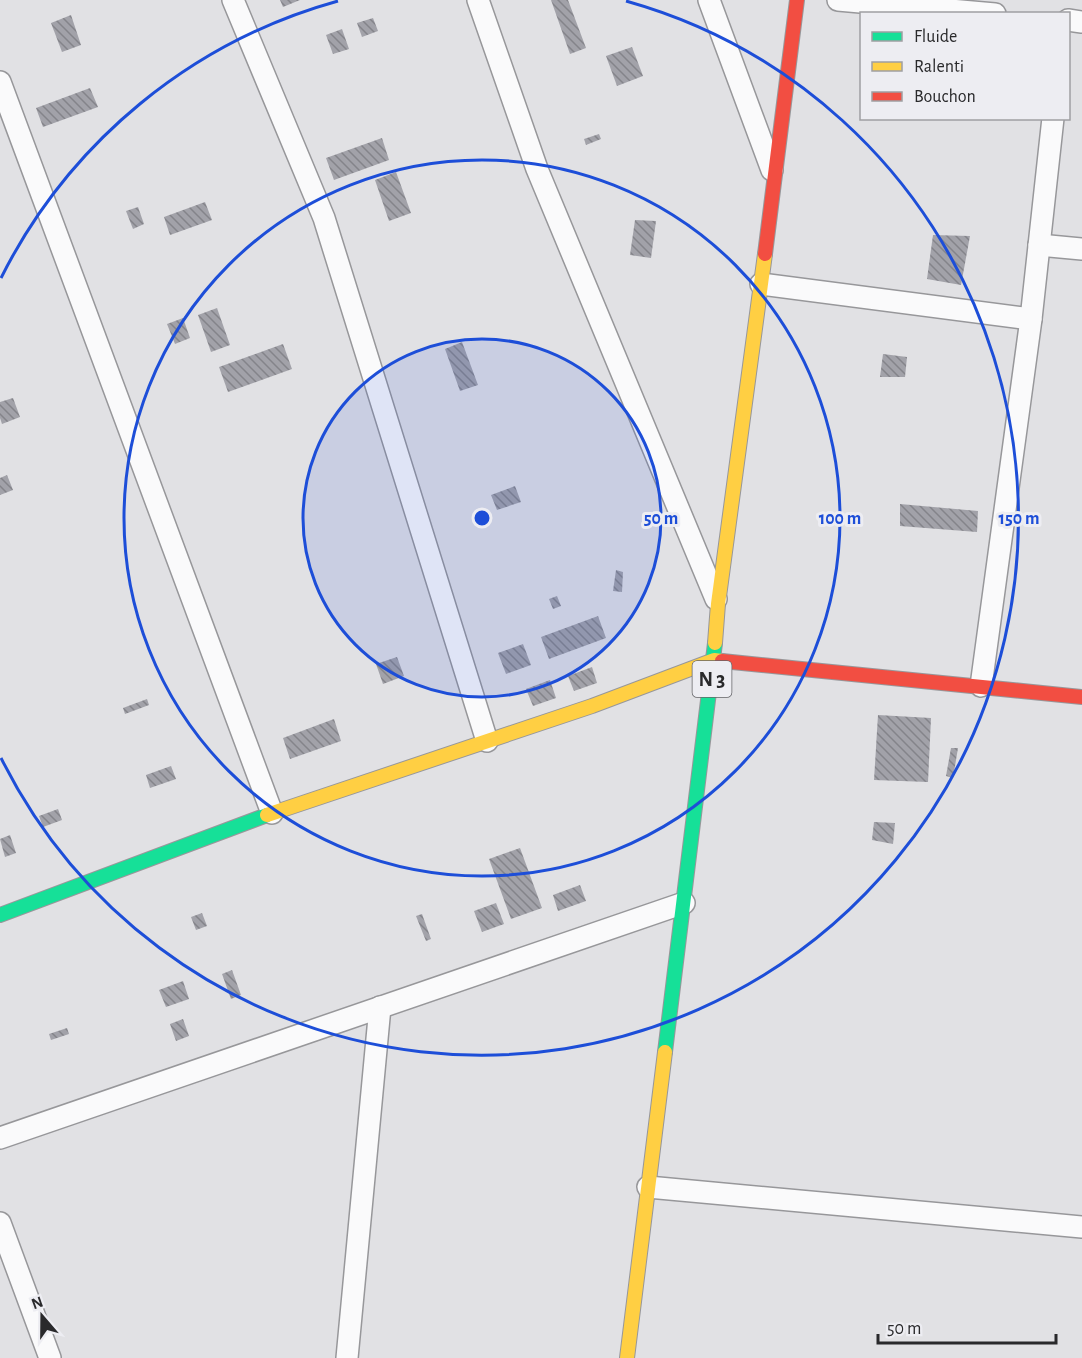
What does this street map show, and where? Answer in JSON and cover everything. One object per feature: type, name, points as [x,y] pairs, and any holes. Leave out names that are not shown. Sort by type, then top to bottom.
[{"type":"main road","name":"N 3","points":[[627,1358],[714,660],[718,604],[796,0]]},
{"type":"main road","points":[[0,915],[272,813],[592,706],[714,660],[1082,697]]},
{"type":"street","points":[[232,0],[324,218],[487,741]]},
{"type":"street","points":[[478,0],[537,169],[718,604]]},
{"type":"street","points":[[709,0],[775,176]]},
{"type":"street","points":[[838,0],[973,12]]},
{"type":"street","points":[[0,82],[272,813]]},
{"type":"street","points":[[981,686],[1031,319],[1053,120]]},
{"type":"street","points":[[1039,245],[1082,249]]},
{"type":"street","points":[[761,284],[1031,319]]},
{"type":"street","points":[[0,1138],[684,903]]},
{"type":"street","points":[[347,1358],[380,1007]]},
{"type":"street","points":[[648,1187],[1082,1227]]},
{"type":"street","points":[[0,1223],[50,1358]]},
{"type":"building","points":[[280,0],[300,0],[283,7]]},
{"type":"building","points":[[551,0],[568,0],[586,48],[570,54]]},
{"type":"building","points":[[71,15],[81,45],[62,52],[51,23]]},
{"type":"building","points":[[373,18],[378,31],[362,37],[357,23]]},
{"type":"building","points":[[342,29],[349,49],[333,54],[326,35]]},
{"type":"building","points":[[632,47],[643,76],[617,86],[606,56]]},
{"type":"building","points":[[90,88],[98,107],[43,127],[36,108]]},
{"type":"building","points":[[599,134],[601,139],[586,145],[584,139]]},
{"type":"building","points":[[382,138],[389,160],[334,180],[326,158]]},
{"type":"building","points":[[396,172],[411,213],[389,221],[375,180]]},
{"type":"building","points":[[205,202],[212,220],[170,235],[164,217]]},
{"type":"building","points":[[138,207],[144,224],[133,229],[126,211]]},
{"type":"building","points":[[635,220],[656,221],[651,258],[630,255]]},
{"type":"building","points":[[933,235],[970,236],[961,285],[927,279]]},
{"type":"building","points":[[217,308],[230,345],[211,352],[198,315]]},
{"type":"building","points":[[183,318],[190,338],[175,344],[167,324]]},
{"type":"building","points":[[462,342],[478,385],[460,391],[445,349]]},
{"type":"building","points":[[283,344],[292,369],[228,392],[219,367]]},
{"type":"building","points":[[883,354],[907,357],[905,377],[880,377]]},
{"type":"building","points":[[13,398],[20,417],[2,424],[0,402]]},
{"type":"building","points":[[7,475],[13,490],[0,495],[0,478]]},
{"type":"building","points":[[515,486],[521,502],[497,510],[491,495]]},
{"type":"building","points":[[900,504],[978,511],[977,532],[900,526]]},
{"type":"building","points":[[616,570],[623,572],[622,592],[613,591]]},
{"type":"building","points":[[557,596],[561,606],[553,609],[549,599]]},
{"type":"building","points":[[598,616],[606,638],[549,659],[541,637]]},
{"type":"building","points":[[523,644],[531,665],[506,674],[498,653]]},
{"type":"building","points":[[397,657],[404,676],[383,684],[376,664]]},
{"type":"building","points":[[592,667],[597,683],[574,691],[568,676]]},
{"type":"building","points":[[550,680],[556,698],[533,706],[526,689]]},
{"type":"building","points":[[147,699],[149,705],[125,714],[123,708]]},
{"type":"building","points":[[878,715],[931,718],[928,782],[874,780]]},
{"type":"building","points":[[334,719],[341,741],[290,759],[283,738]]},
{"type":"building","points":[[951,748],[958,748],[953,778],[946,776]]},
{"type":"building","points":[[171,766],[176,779],[150,788],[146,775]]},
{"type":"building","points":[[58,809],[62,820],[43,827],[39,816]]},
{"type":"building","points":[[874,822],[895,823],[893,844],[872,840]]},
{"type":"building","points":[[10,835],[16,853],[5,857],[0,839]]},
{"type":"building","points":[[520,848],[542,908],[511,919],[489,859]]},
{"type":"building","points":[[580,885],[586,901],[558,911],[553,895]]},
{"type":"building","points":[[496,903],[504,924],[482,932],[474,911]]},
{"type":"building","points":[[202,913],[207,926],[196,930],[191,917]]},
{"type":"building","points":[[422,914],[431,939],[426,941],[416,916]]},
{"type":"building","points":[[232,970],[241,995],[231,999],[222,974]]},
{"type":"building","points":[[183,981],[189,999],[166,1007],[159,990]]},
{"type":"building","points":[[183,1019],[189,1036],[176,1041],[170,1024]]},
{"type":"building","points":[[67,1028],[69,1034],[51,1040],[49,1034]]},
{"type":"traffic: fast","points":[[665,1052],[715,643]]},
{"type":"traffic: fast","points":[[0,915],[267,815]]},
{"type":"traffic: slow","points":[[715,643],[718,604],[765,254]]},
{"type":"traffic: slow","points":[[267,815],[592,706],[714,660],[722,661]]},
{"type":"traffic: slow","points":[[627,1358],[665,1052]]},
{"type":"traffic: jam","points":[[765,254],[797,0]]},
{"type":"traffic: jam","points":[[722,661],[1082,697]]}]
